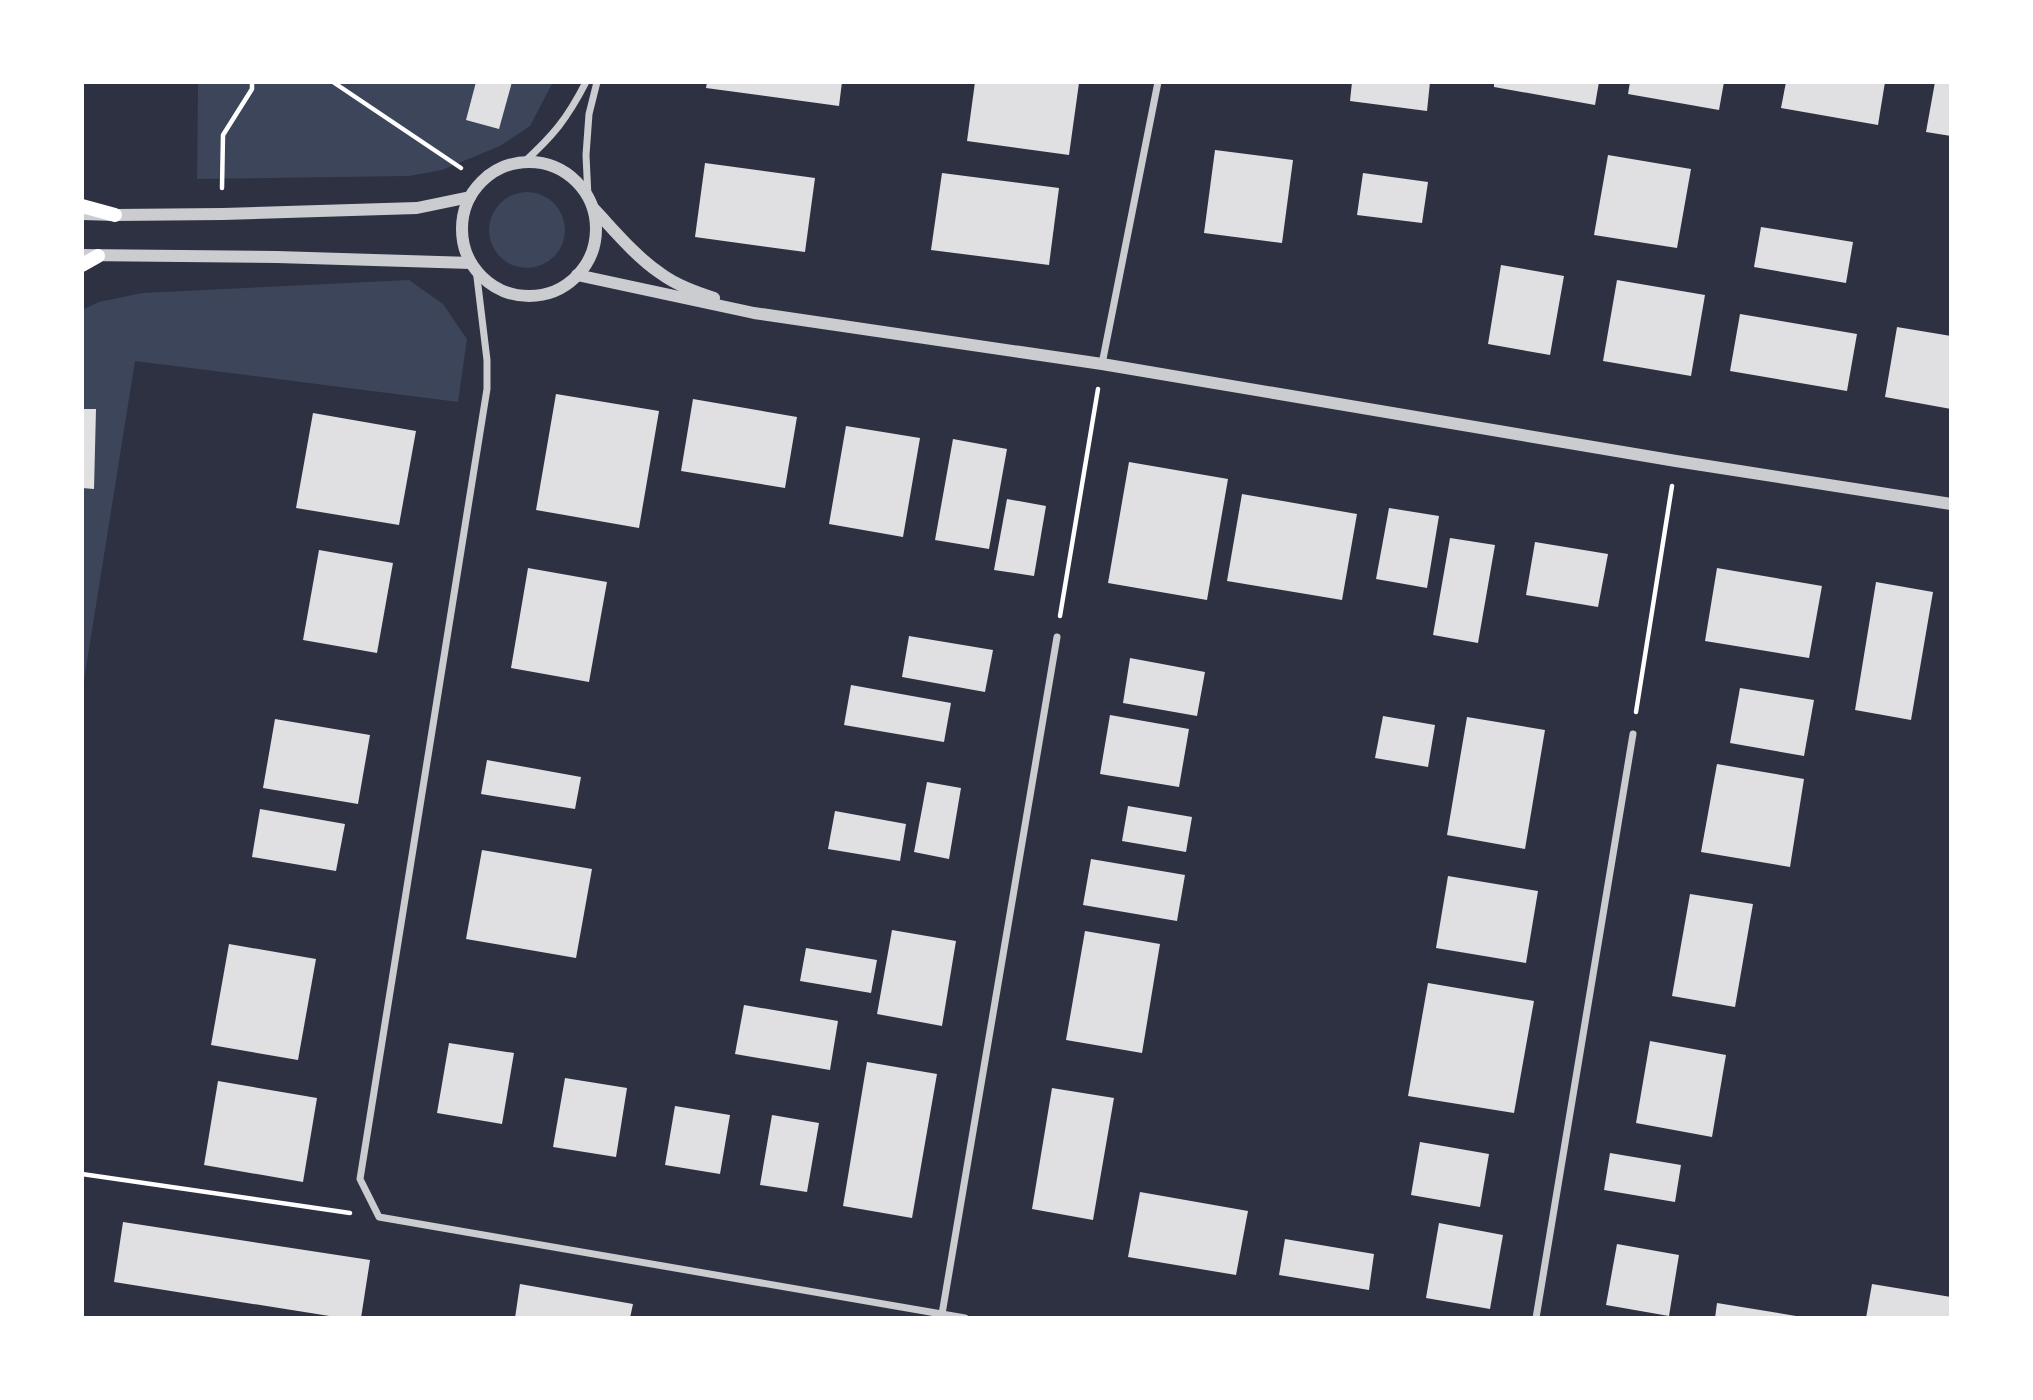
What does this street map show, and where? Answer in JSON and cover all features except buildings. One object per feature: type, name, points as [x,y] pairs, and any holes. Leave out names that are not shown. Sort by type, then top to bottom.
[{"type":"main road","points":[[82,206],[115,215]]},
{"type":"main road","points":[[82,265],[98,256]]},
{"type":"street","points":[[523,163],[550,138],[572,110],[586,82]]},
{"type":"street","points":[[597,82],[589,114],[586,155],[590,202],[596,225],[588,260],[578,275],[564,287],[530,296],[496,288],[482,277],[474,266],[465,247],[462,230],[470,197],[487,177],[510,165],[542,164],[560,170],[576,181],[590,202],[660,274],[754,313]]},
{"type":"street","points":[[1102,364],[1157,82]]},
{"type":"street","points":[[82,214],[223,214],[417,208],[470,197]]},
{"type":"street","points":[[82,255],[277,257],[474,266]]},
{"type":"street","points":[[474,266],[486,347],[487,389],[360,1179],[379,1217],[965,1318]]},
{"type":"street","points":[[578,275],[754,313],[1102,364],[1676,461],[1951,504]]},
{"type":"street","points":[[942,1314],[1056,637]]},
{"type":"street","points":[[1536,1318],[1633,734]]},
{"type":"path","points":[[222,188],[223,135],[252,89],[252,82]]},
{"type":"path","points":[[333,82],[461,168]]},
{"type":"path","points":[[1056,637],[1102,364]]},
{"type":"path","points":[[1633,734],[1676,461]]},
{"type":"path","points":[[82,1174],[379,1217]]},
{"type":"shaded area","points":[[198,82],[553,82],[530,126],[500,146],[442,170],[409,176],[197,179]]},
{"type":"shaded area","points":[[527,192],[542,195],[554,203],[562,215],[565,230],[562,245],[554,257],[542,265],[527,268],[512,265],[500,257],[492,245],[489,230],[492,215],[500,203],[512,195]]},
{"type":"shaded area","points":[[409,280],[443,304],[467,339],[458,402],[135,361],[82,693],[82,310],[99,302],[142,293]]}]
